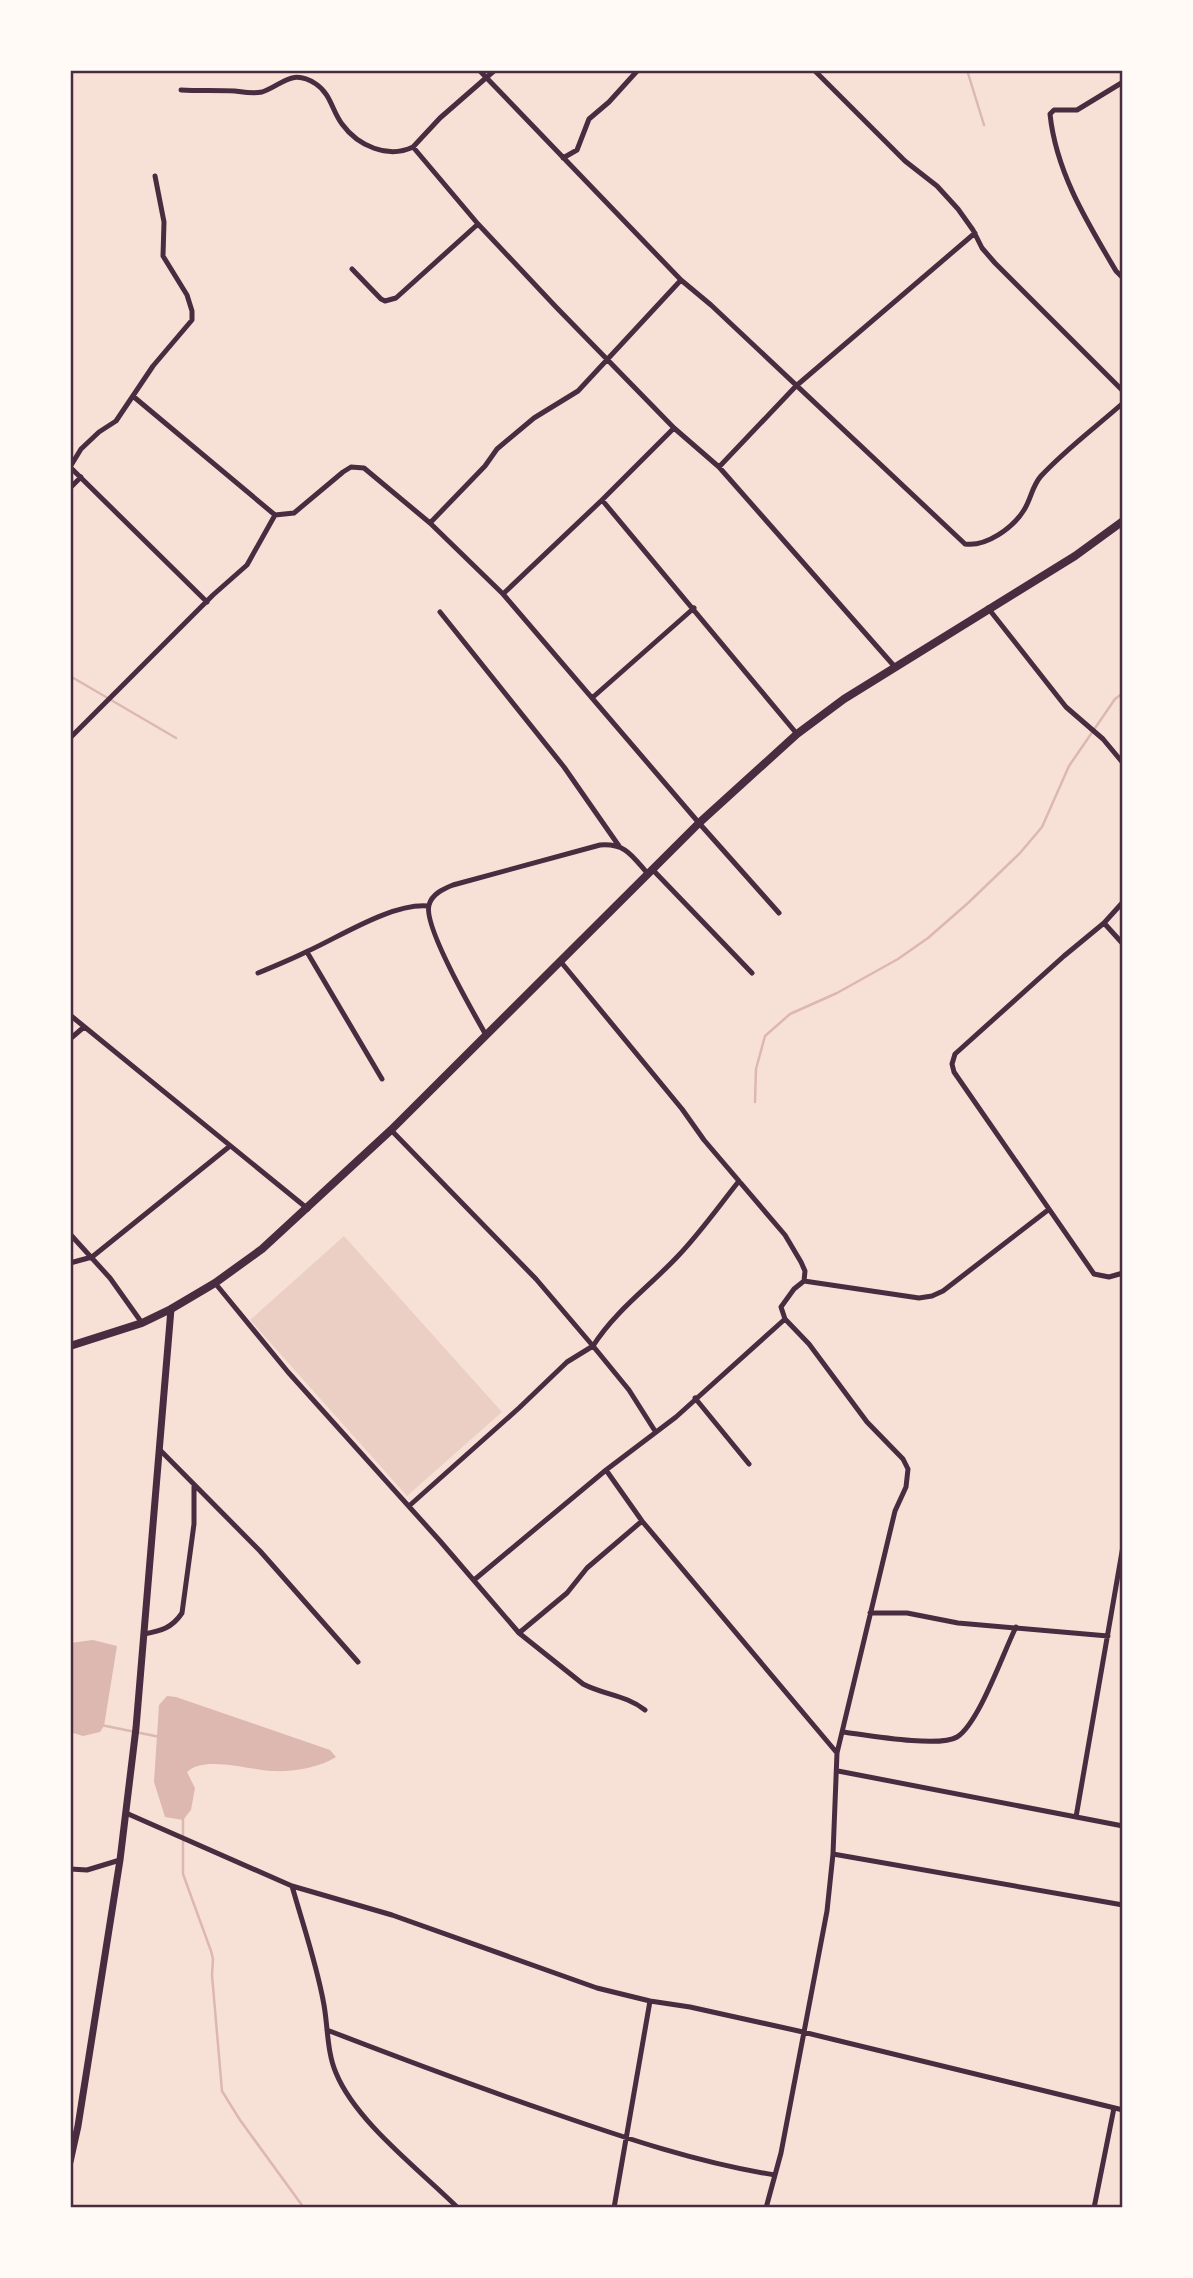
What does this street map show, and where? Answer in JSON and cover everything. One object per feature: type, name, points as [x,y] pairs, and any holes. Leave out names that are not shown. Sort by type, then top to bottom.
[{"type":"main road","points":[[70,1346],[142,1322],[171,1309],[215,1283],[262,1249],[391,1130],[699,823],[797,734],[844,699],[1075,556],[1123,521]]},
{"type":"street","points":[[479,70],[681,280],[711,305],[965,544],[972,545],[994,537],[1011,525],[1023,512],[1039,478],[1123,403]]},
{"type":"street","points":[[181,90],[260,93],[292,77],[303,78],[325,91],[341,122],[368,147],[402,152],[413,147],[440,118],[495,70]]},
{"type":"street","points":[[563,158],[577,150],[589,119],[609,102],[638,70]]},
{"type":"street","points":[[814,70],[905,161],[937,186],[958,209],[982,248],[995,263],[1123,391]]},
{"type":"street","points":[[1123,82],[1077,110],[1051,111],[1049,114],[1063,173],[1086,221],[1123,278]]},
{"type":"street","points":[[413,147],[478,224],[674,428],[719,467],[895,667]]},
{"type":"street","points":[[155,176],[164,222],[163,256],[187,295],[192,320],[153,366],[134,397],[123,407],[110,427],[99,432],[81,449],[71,467],[206,602]]},
{"type":"street","points":[[352,269],[381,299],[385,301],[396,298],[478,224]]},
{"type":"street","points":[[719,467],[796,386],[975,233]]},
{"type":"street","points":[[430,523],[498,449],[534,418],[578,391],[681,280]]},
{"type":"street","points":[[134,397],[275,515],[294,513],[343,472],[351,467],[364,468],[430,523],[503,594],[779,913]]},
{"type":"street","points":[[503,594],[674,428]]},
{"type":"street","points":[[70,488],[81,477]]},
{"type":"street","points":[[602,500],[797,734]]},
{"type":"street","points":[[70,738],[206,602],[247,565],[275,515]]},
{"type":"street","points":[[592,698],[694,608]]},
{"type":"street","points":[[988,608],[1066,707],[1103,739],[1123,763]]},
{"type":"street","points":[[440,612],[564,767],[619,846]]},
{"type":"street","points":[[486,1035],[453,977],[429,918],[428,906],[441,890],[453,885],[600,845],[625,849],[752,973]]},
{"type":"street","points":[[1123,902],[1104,923],[955,1054],[952,1064],[954,1072],[1094,1274],[1109,1277],[1123,1273]]},
{"type":"street","points":[[258,973],[307,952],[363,923],[415,905],[428,906]]},
{"type":"street","points":[[1104,923],[1123,944]]},
{"type":"street","points":[[307,952],[382,1079]]},
{"type":"street","points":[[561,962],[593,998],[704,1140],[785,1235],[797,1252],[804,1271],[804,1281]]},
{"type":"street","points":[[70,1015],[308,1209]]},
{"type":"street","points":[[70,1039],[84,1027]]},
{"type":"street","points":[[391,1130],[536,1279],[628,1390],[655,1431]]},
{"type":"street","points":[[70,1262],[92,1257],[230,1146]]},
{"type":"street","points":[[409,1506],[567,1362],[593,1346],[623,1310],[680,1255],[739,1181]]},
{"type":"street","points":[[766,2208],[775,2175],[827,1911],[833,1854],[837,1753],[895,1511],[906,1487],[908,1469],[903,1459],[867,1422],[809,1344],[785,1319],[781,1307],[794,1289],[804,1281],[919,1298],[932,1296],[943,1291],[1048,1210]]},
{"type":"street","points":[[70,1234],[92,1257],[142,1322]]},
{"type":"street","points":[[215,1283],[288,1372],[519,1633],[583,1684],[623,1697],[645,1710]]},
{"type":"street","points":[[70,2162],[126,1813],[171,1309]]},
{"type":"street","points":[[474,1580],[606,1470],[676,1417],[785,1319]]},
{"type":"street","points":[[695,1398],[748,1464]]},
{"type":"street","points":[[158,1448],[260,1551],[358,1662]]},
{"type":"street","points":[[606,1470],[642,1521],[837,1753]]},
{"type":"street","points":[[144,1634],[162,1631],[174,1624],[182,1613],[194,1524],[194,1486]]},
{"type":"street","points":[[519,1633],[567,1593],[587,1568],[642,1521]]},
{"type":"street","points":[[1076,1817],[1123,1546]]},
{"type":"street","points":[[870,1613],[906,1613],[958,1623],[1108,1636]]},
{"type":"street","points":[[843,1732],[932,1742],[955,1738],[967,1728],[1016,1627]]},
{"type":"street","points":[[838,1771],[1123,1826]]},
{"type":"street","points":[[126,1813],[292,1886],[392,1915],[597,1988],[803,2032],[1123,2110]]},
{"type":"street","points":[[833,1854],[1123,1905]]},
{"type":"street","points":[[70,1869],[87,1870],[120,1860]]},
{"type":"street","points":[[292,1886],[324,2004],[330,2057],[336,2075],[376,2129],[458,2208]]},
{"type":"street","points":[[614,2208],[650,2001]]},
{"type":"street","points":[[327,2030],[433,2072],[625,2138],[747,2171],[775,2175]]},
{"type":"street","points":[[1094,2208],[1114,2108]]},
{"type":"shaded area","points":[[344,1236],[502,1412],[407,1496],[250,1320]]},
{"type":"shaded area","points":[[93,1640],[117,1646],[104,1726],[100,1732],[83,1736],[70,1732],[70,1643]]},
{"type":"shaded area","points":[[167,1696],[330,1750],[336,1757],[314,1767],[289,1771],[216,1764],[195,1767],[187,1772],[195,1788],[191,1810],[183,1820],[165,1817],[154,1782],[159,1705]]},
{"type":"waterway","points":[[967,70],[984,125]]},
{"type":"waterway","points":[[70,676],[176,738]]},
{"type":"waterway","points":[[755,1102],[756,1069],[765,1036],[790,1014],[837,993],[898,959],[928,938],[968,903],[1020,853],[1042,827],[1069,766],[1115,699],[1123,693]]},
{"type":"waterway","points":[[101,1725],[160,1737]]},
{"type":"waterway","points":[[183,1816],[183,1874],[213,1959],[222,2091],[304,2208]]}]
